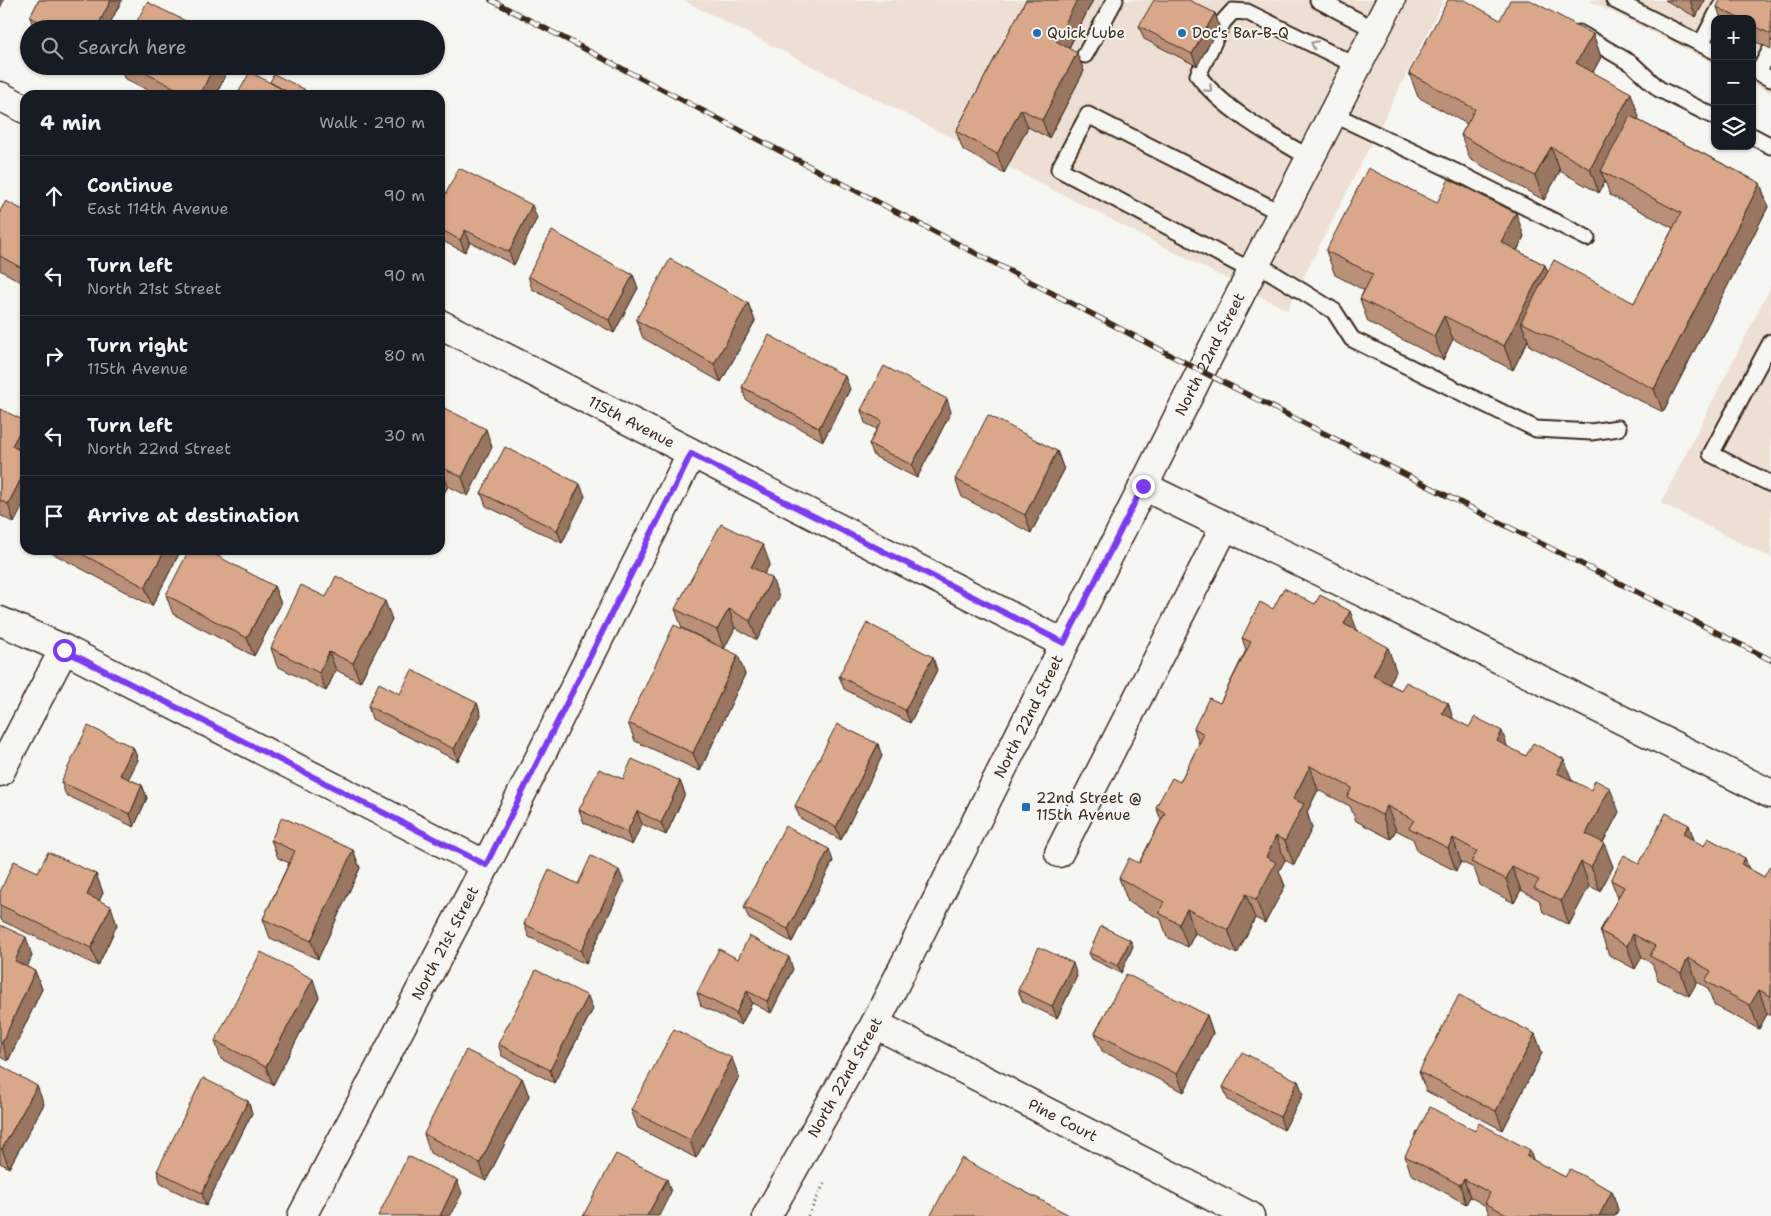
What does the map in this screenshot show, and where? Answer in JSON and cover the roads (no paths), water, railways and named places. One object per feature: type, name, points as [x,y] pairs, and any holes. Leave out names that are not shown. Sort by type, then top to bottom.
[{"type":"street","name":"North 22nd Street","points":[[767,1216],[875,1024],[1143,486],[1391,0]]},
{"type":"street","points":[[0,96],[20,106]]},
{"type":"street","name":"115th Avenue","points":[[445,327],[1064,643]]},
{"type":"street","name":"North 21st Street","points":[[302,1216],[486,865],[691,454]]},
{"type":"street","points":[[1143,486],[1465,642],[1771,794]]},
{"type":"street","points":[[1059,853],[1225,526]]},
{"type":"street","points":[[0,621],[64,650],[486,865]]},
{"type":"street","points":[[0,772],[64,650]]},
{"type":"street","name":"Pine Court","points":[[875,1024],[1250,1216]]},
{"type":"lane","points":[[1085,55],[1115,0]]},
{"type":"lane","points":[[1318,0],[1376,30]]},
{"type":"lane","points":[[1614,0],[1711,49]]},
{"type":"lane","points":[[1701,44],[1724,0]]},
{"type":"lane","points":[[1310,158],[1278,140],[1209,90],[1198,75],[1222,22],[1233,11],[1247,12],[1357,66]]},
{"type":"lane","points":[[1566,25],[1632,64],[1659,89],[1711,115]]},
{"type":"lane","points":[[1760,74],[1771,49]]},
{"type":"lane","points":[[1333,114],[1587,238]]},
{"type":"lane","points":[[1282,213],[1088,115],[1059,169],[1254,267],[1334,311],[1352,339],[1536,429],[1591,432],[1618,428]]},
{"type":"lane","points":[[1756,138],[1771,146]]},
{"type":"lane","points":[[1771,342],[1711,454],[1771,484]]},
{"type":"railway","points":[[491,0],[1201,371],[1771,660]]},
{"type":"place","name":"Quick Lube","points":[[1037,33]]},
{"type":"place","name":"Doc's Bar-B-Q","points":[[1182,33]]},
{"type":"place","name":"22nd Street @ 115th Avenue","points":[[1026,807]]}]
